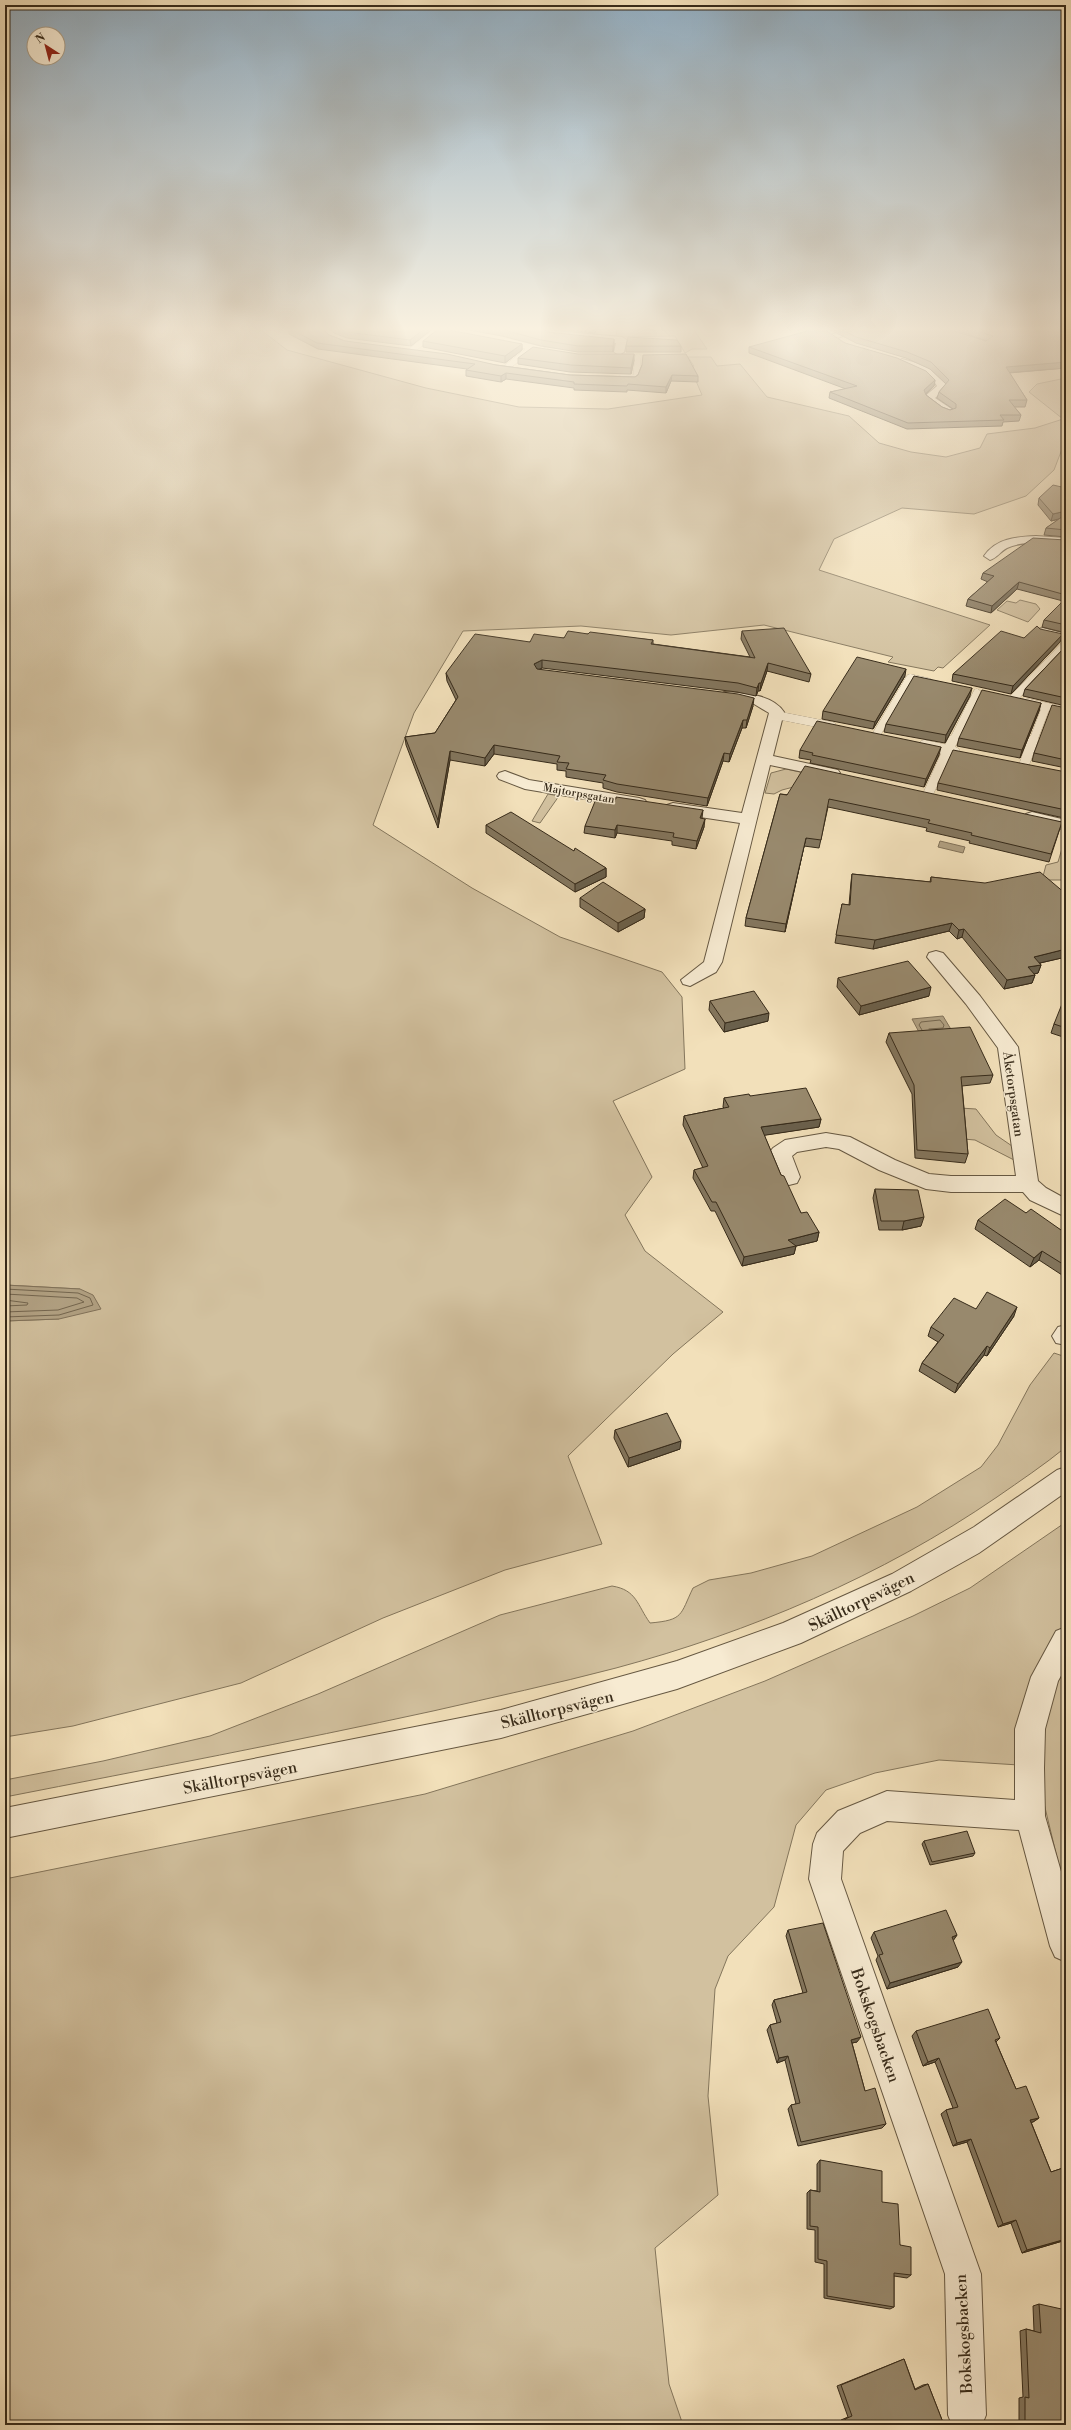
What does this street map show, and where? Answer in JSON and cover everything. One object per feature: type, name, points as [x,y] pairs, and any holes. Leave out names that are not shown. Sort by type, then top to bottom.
[{"type":"street","points":[[990,556],[996,548],[1022,540],[1066,542]]},
{"type":"street","points":[[1042,632],[1066,638]]},
{"type":"street","points":[[690,980],[709,968],[713,962],[777,712],[758,701],[710,694]]},
{"type":"street","points":[[764,759],[850,777]]},
{"type":"street","name":"Majtorpsgatan","points":[[505,776],[525,784],[657,806],[749,819]]},
{"type":"street","points":[[1017,814],[1066,825]]},
{"type":"street","name":"Åketorpsgatan","points":[[936,957],[973,1000],[1008,1047],[1028,1184]]},
{"type":"street","points":[[789,1177],[780,1151],[792,1145],[826,1140],[843,1142],[887,1165],[926,1182],[950,1184],[1028,1184],[1038,1194],[1066,1209]]},
{"type":"street","name":"Skälltorpsvägen","points":[[5,1823],[501,1724],[579,1705],[656,1683],[736,1656],[878,1595],[956,1553],[1066,1478]]},
{"type":"street","points":[[1066,1640],[1045,1677],[1030,1729],[1030,1816],[1066,1946]]},
{"type":"street","name":"Bokskogsbacken","points":[[967,2415],[963,2274],[825,1879],[828,1844],[849,1822],[887,1806],[1030,1816]]},
{"type":"lane","points":[[1066,644],[1009,698],[1066,710]]},
{"type":"lane","points":[[876,735],[910,678],[935,684]]},
{"type":"lane","points":[[928,794],[948,750],[977,693]]},
{"type":"lane","points":[[1024,765],[1046,707]]},
{"type":"lane","points":[[776,715],[838,727]]},
{"type":"lane","points":[[912,743],[963,753]]},
{"type":"shaded area","points":[[5,443],[880,443],[911,452],[946,457],[980,448],[982,443],[1066,443],[1066,448],[1062,449],[1054,470],[1026,496],[974,514],[902,508],[834,539],[819,570],[990,625],[943,668],[938,667],[934,671],[888,662],[893,657],[764,625],[671,635],[581,626],[463,631],[414,713],[373,825],[472,888],[560,937],[662,972],[682,997],[685,1069],[613,1101],[652,1177],[625,1215],[645,1251],[723,1312],[673,1354],[568,1456],[602,1544],[505,1570],[383,1618],[241,1683],[73,1726],[5,1737],[5,1321],[59,1319],[80,1289],[5,1285]]},
{"type":"shaded area","points":[[1020,600],[1036,604],[1040,609],[1028,622],[997,610],[1007,601],[1016,603]]},
{"type":"shaded area","points":[[786,769],[828,778],[782,790],[774,794],[765,793],[771,773]]},
{"type":"shaded area","points":[[548,794],[559,796],[540,823],[532,821]]},
{"type":"shaded area","points":[[1066,835],[1066,880],[1042,880],[1046,865],[1058,862]]},
{"type":"shaded area","points":[[960,1108],[976,1109],[996,1135],[1012,1146],[1014,1160],[975,1140],[963,1139]]},
{"type":"shaded area","points":[[1054,1353],[1066,1357],[1066,1447],[1023,1479],[953,1526],[908,1552],[814,1599],[765,1619],[666,1654],[570,1680],[326,1734],[5,1797],[5,1780],[103,1761],[210,1736],[318,1694],[500,1615],[612,1586],[627,1591],[632,1595],[636,1599],[650,1623],[675,1618],[683,1610],[693,1588],[709,1580],[751,1573],[812,1556],[917,1507],[981,1467],[998,1445],[1030,1385]]},
{"type":"shaded area","points":[[1066,1522],[1066,1895],[1035,1766],[939,1760],[875,1773],[826,1790],[796,1825],[774,1907],[728,1956],[715,1989],[708,2096],[718,2195],[655,2248],[669,2384],[683,2425],[5,2425],[5,1879],[425,1794],[633,1731],[765,1681],[913,1616],[970,1588]]},
{"type":"water","points":[[940,841],[965,847],[963,853],[938,847]]},
{"type":"water","points":[[943,1016],[952,1031],[920,1034],[912,1019]]},
{"type":"water","points":[[5,1285],[80,1289],[93,1295],[101,1309],[59,1319],[5,1321]]},
{"type":"building","points":[[1053,485],[1066,488],[1066,511],[1053,514],[1039,498]]},
{"type":"building","points":[[1066,514],[1066,530],[1046,528]]},
{"type":"building","points":[[1033,538],[1066,540],[1066,595],[1019,582],[992,606],[968,599],[994,576],[983,573]]},
{"type":"building","points":[[1066,598],[1066,625],[1044,620]]},
{"type":"building","points":[[1037,626],[1040,629],[1063,634],[1013,686],[953,674],[1001,631],[1024,638]]},
{"type":"building","points":[[784,628],[811,674],[768,663],[761,683],[759,683],[757,688],[738,683],[542,660],[534,664],[537,669],[738,694],[754,698],[747,720],[743,720],[730,754],[724,753],[708,798],[617,784],[603,780],[606,775],[566,769],[569,763],[557,762],[560,756],[494,745],[485,758],[450,751],[438,820],[405,737],[435,733],[458,697],[446,673],[475,634],[530,642],[534,634],[564,638],[568,631],[588,634],[590,632],[653,640],[651,644],[755,658],[742,631]]},
{"type":"building","points":[[1066,646],[1066,698],[1025,689]]},
{"type":"building","points":[[857,657],[906,669],[875,722],[823,711]]},
{"type":"building","points":[[914,676],[972,688],[946,735],[886,724]]},
{"type":"building","points":[[982,690],[1041,703],[1022,750],[959,738]]},
{"type":"building","points":[[1052,705],[1066,708],[1066,760],[1034,753]]},
{"type":"building","points":[[817,721],[941,747],[926,779],[812,755],[813,753],[800,750]]},
{"type":"building","points":[[953,750],[1066,772],[1066,810],[938,783]]},
{"type":"building","points":[[805,766],[1062,822],[1051,854],[928,823],[930,820],[829,799],[821,840],[806,838],[786,924],[746,918],[780,794],[787,795]]},
{"type":"building","points":[[616,797],[703,810],[700,818],[705,819],[697,841],[673,837],[674,833],[617,825],[615,830],[585,826],[596,799],[616,799]]},
{"type":"building","points":[[511,812],[574,851],[575,848],[606,868],[575,884],[486,825]]},
{"type":"building","points":[[1040,872],[1066,894],[1066,949],[1034,957],[1041,965],[1028,967],[1035,975],[1007,980],[964,929],[959,930],[952,923],[875,940],[836,935],[842,904],[850,905],[852,874],[931,882],[931,877],[985,883]]},
{"type":"building","points":[[603,882],[645,909],[618,923],[580,898]]},
{"type":"building","points":[[908,961],[931,987],[861,1006],[838,978]]},
{"type":"building","points":[[754,991],[769,1013],[725,1023],[710,1001]]},
{"type":"building","points":[[1062,1004],[1066,1006],[1066,1028],[1054,1024]]},
{"type":"building","points":[[970,1027],[993,1075],[961,1077],[968,1154],[917,1150],[914,1085],[889,1033]]},
{"type":"building","points":[[806,1088],[821,1119],[761,1127],[781,1175],[784,1176],[801,1213],[807,1212],[819,1232],[788,1240],[796,1246],[744,1257],[716,1202],[712,1202],[694,1170],[708,1166],[684,1116],[729,1107],[724,1098]]},
{"type":"building","points":[[875,1189],[918,1190],[924,1217],[904,1221],[881,1221]]},
{"type":"building","points":[[1005,1199],[1026,1213],[1031,1209],[1061,1230],[1066,1225],[1066,1266],[1042,1251],[1034,1258],[978,1220]]},
{"type":"building","points":[[987,1292],[1017,1307],[990,1348],[987,1346],[958,1384],[922,1363],[944,1335],[931,1327],[954,1298],[976,1309]]},
{"type":"building","points":[[667,1413],[681,1441],[629,1458],[615,1430]]},
{"type":"building","points":[[967,1831],[975,1853],[932,1862],[924,1841]]},
{"type":"building","points":[[946,1910],[957,1935],[952,1937],[962,1962],[890,1983],[879,1955],[883,1954],[874,1932]]},
{"type":"building","points":[[823,1923],[861,2037],[851,2040],[865,2091],[875,2088],[886,2124],[801,2142],[791,2105],[800,2103],[788,2056],[779,2058],[770,2025],[781,2022],[774,2000],[807,1992],[788,1930]]},
{"type":"building","points":[[988,2009],[1000,2038],[995,2040],[1016,2089],[1026,2086],[1039,2118],[1030,2120],[1051,2172],[1066,2167],[1066,2239],[1027,2250],[1016,2220],[1003,2224],[971,2139],[957,2143],[946,2110],[958,2107],[939,2058],[928,2062],[916,2031]]},
{"type":"building","points":[[820,2160],[882,2171],[882,2202],[898,2204],[900,2245],[911,2247],[911,2275],[894,2273],[894,2307],[827,2296],[827,2261],[818,2259],[818,2227],[810,2226],[810,2190],[820,2192]]},
{"type":"building","points":[[1039,2304],[1066,2310],[1066,2425],[1025,2425],[1025,2397],[1029,2398],[1026,2329],[1041,2333]]},
{"type":"building","points":[[904,2359],[915,2390],[928,2384],[944,2425],[847,2425],[845,2419],[852,2416],[841,2385]]}]
